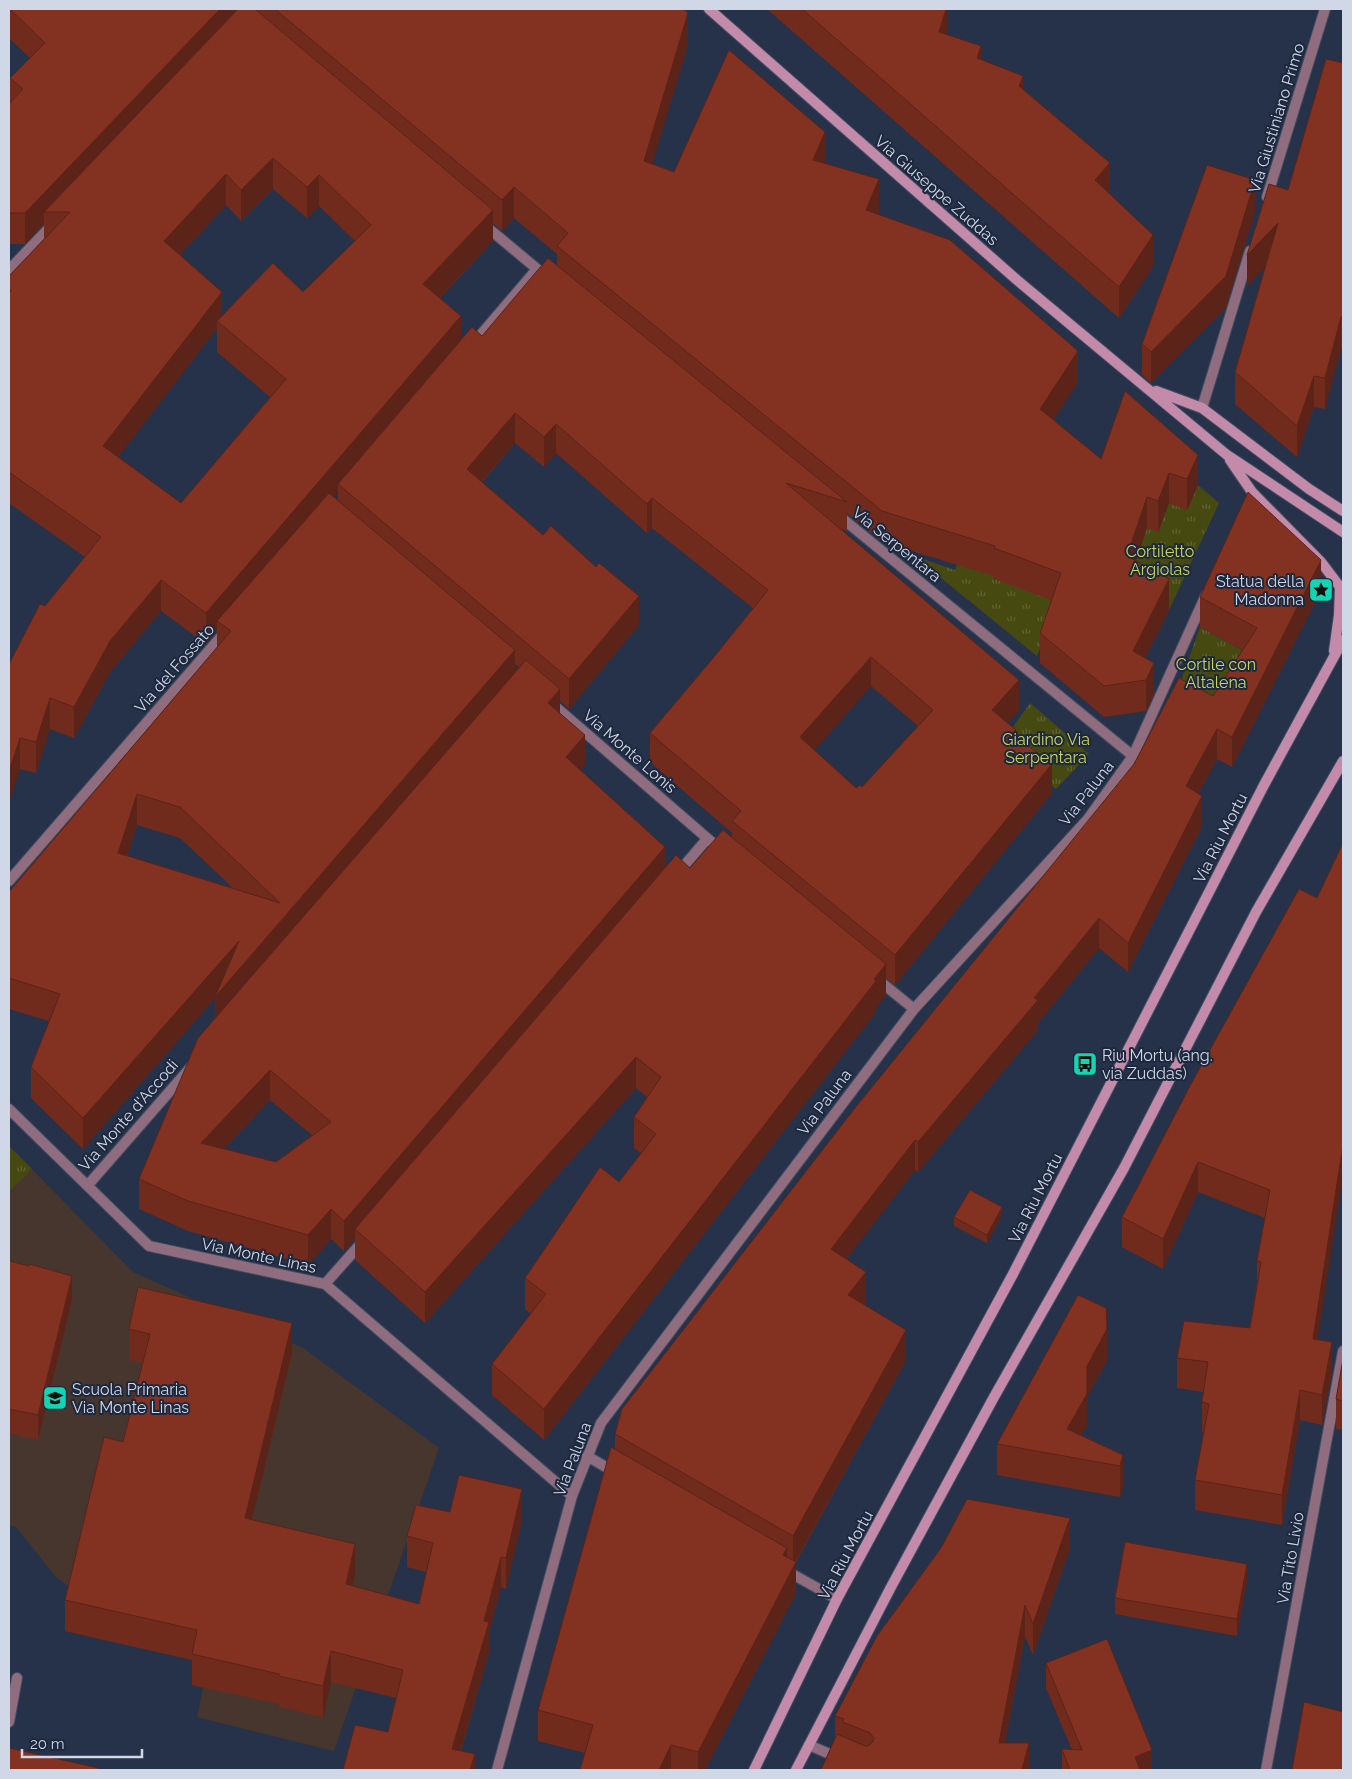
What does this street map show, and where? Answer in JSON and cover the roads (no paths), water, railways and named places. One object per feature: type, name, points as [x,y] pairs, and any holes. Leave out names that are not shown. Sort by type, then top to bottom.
[{"type":"main road","name":"Via Giuseppe Zuddas","points":[[709,9],[1017,280],[1227,455],[1343,532]]},
{"type":"main road","name":"Via Giuseppe Zuddas","points":[[1149,389],[1202,408],[1310,489],[1343,511]]},
{"type":"main road","name":"Via Giuseppe Zuddas","points":[[1227,455],[1252,492],[1321,562],[1340,586],[1340,615],[1332,660]]},
{"type":"main road","name":"Via Riu Mortu","points":[[754,1770],[837,1599],[1013,1274],[1264,785],[1343,640]]},
{"type":"main road","points":[[796,1770],[891,1587],[994,1397],[1124,1168],[1256,912],[1343,761]]},
{"type":"street","name":"Via Giustiniano Primo","points":[[1264,205],[1326,9]]},
{"type":"street","points":[[9,270],[63,214]]},
{"type":"street","points":[[477,219],[553,282]]},
{"type":"street","points":[[1202,408],[1253,243]]},
{"type":"street","points":[[464,355],[537,269]]},
{"type":"street","points":[[1246,505],[1252,492]]},
{"type":"street","name":"Via Serpentara","points":[[831,510],[1133,756]]},
{"type":"street","name":"Via Paluna","points":[[497,1770],[572,1496],[601,1423],[914,1009],[1088,819],[1133,756],[1211,584]]},
{"type":"street","name":"Via del Fossato","points":[[9,881],[230,626]]},
{"type":"street","name":"Via Monte Lonis","points":[[540,693],[730,858]]},
{"type":"street","points":[[673,879],[707,839]]},
{"type":"street","points":[[865,969],[914,1009]]},
{"type":"street","name":"Via Monte d'Accodi","points":[[88,1184],[201,1055]]},
{"type":"street","name":"Via Monte Linas","points":[[9,1109],[88,1184],[149,1246],[325,1284],[572,1496]]},
{"type":"street","points":[[325,1284],[372,1231]]},
{"type":"street","name":"Via Tito Livio","points":[[1266,1770],[1343,1351]]},
{"type":"street","points":[[587,1456],[621,1476]]},
{"type":"street","points":[[775,1564],[837,1599]]},
{"type":"street","points":[[9,1722],[17,1678]]},
{"type":"street","points":[[809,1745],[852,1763]]},
{"type":"place","name":"Statua della Madonna","points":[[1321,590]]},
{"type":"place","name":"Riu Mortu (ang. via Zuddas)","points":[[1085,1064]]},
{"type":"place","name":"Scuola Primaria Via Monte Linas","points":[[55,1398]]},
{"type":"park label","name":"Cortiletto Argiolas","points":[[1160,560]]},
{"type":"park label","name":"Cortile con Altalena","points":[[1216,673]]},
{"type":"park label","name":"Giardino Via Serpentara","points":[[1046,748]]}]
